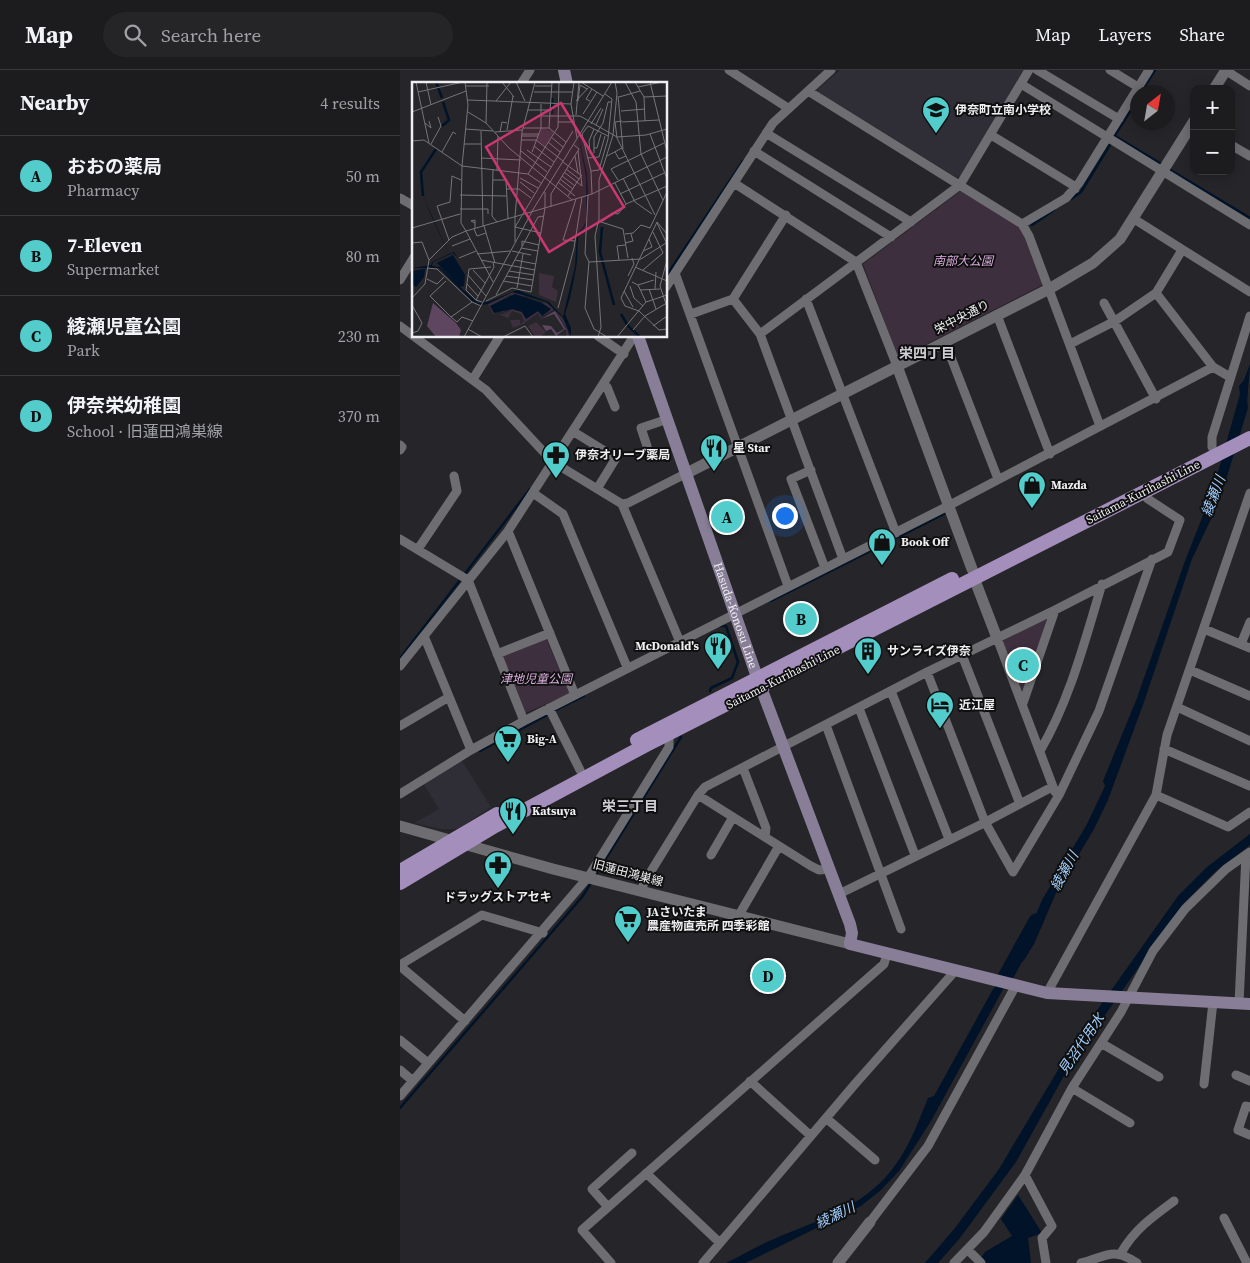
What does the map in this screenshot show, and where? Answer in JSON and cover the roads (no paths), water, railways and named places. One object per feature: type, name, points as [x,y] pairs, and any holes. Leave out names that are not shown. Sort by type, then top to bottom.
[{"type":"main road","name":"Hasuda-Konosu Line","points":[[639,338],[759,683],[839,894],[852,933],[850,944]]},
{"type":"main road","name":"Saitama-Kurihashi Line","points":[[400,871],[452,840],[580,770],[759,683],[1215,449],[1248,434]]},
{"type":"main road","name":"Saitama-Kurihashi Line","points":[[973,573],[1143,493],[1215,449]]},
{"type":"main road","name":"Saitama-Kurihashi Line","points":[[400,883],[467,843],[648,744],[669,735],[759,683]]},
{"type":"main road","points":[[850,944],[1046,993],[1094,997],[1244,1003]]},
{"type":"street","points":[[522,82],[530,70]]},
{"type":"street","points":[[729,70],[788,108]]},
{"type":"street","points":[[668,284],[766,133],[788,108],[831,70]]},
{"type":"street","points":[[760,334],[960,184],[1029,70]]},
{"type":"street","points":[[1037,70],[1119,119]]},
{"type":"street","points":[[1110,70],[1135,85]]},
{"type":"street","points":[[1139,85],[1149,70]]},
{"type":"street","points":[[1217,85],[1226,70],[1250,86]]},
{"type":"street","points":[[1021,84],[1250,225]]},
{"type":"street","points":[[808,91],[1022,224],[1029,236],[1100,426]]},
{"type":"street","points":[[1022,224],[1044,212],[1075,189],[1130,100]]},
{"type":"street","name":"栄中央通り","points":[[687,473],[1049,289],[1103,256],[1120,239],[1134,219],[1190,129]]},
{"type":"street","points":[[766,133],[911,222]]},
{"type":"street","points":[[991,135],[1071,184],[1075,189]]},
{"type":"street","points":[[1235,147],[1250,156]]},
{"type":"street","points":[[754,151],[891,237]]},
{"type":"street","points":[[734,183],[856,262],[897,366],[997,638],[1023,703],[1052,787],[1059,795]]},
{"type":"street","points":[[400,198],[412,205]]},
{"type":"street","points":[[690,314],[733,299],[786,215]]},
{"type":"street","points":[[1134,219],[1250,292]]},
{"type":"street","points":[[1070,344],[1114,321],[1156,293],[1182,250]]},
{"type":"street","points":[[400,280],[412,261]]},
{"type":"street","points":[[675,273],[788,586]]},
{"type":"street","points":[[1156,293],[1213,367],[1230,377]]},
{"type":"street","points":[[733,299],[760,334],[794,420],[843,559]]},
{"type":"street","points":[[806,299],[896,533]]},
{"type":"street","points":[[1104,303],[1156,399]]},
{"type":"street","points":[[997,315],[1050,454]]},
{"type":"street","points":[[1215,449],[1212,436],[1250,316]]},
{"type":"street","points":[[400,326],[412,335]]},
{"type":"street","points":[[417,338],[473,379],[553,462],[622,504],[680,642]]},
{"type":"street","points":[[473,379],[499,338]]},
{"type":"street","points":[[601,338],[624,354]]},
{"type":"street","points":[[400,666],[508,531],[574,432],[633,338]]},
{"type":"street","points":[[945,342],[998,479]]},
{"type":"street","points":[[400,794],[471,750],[524,721],[627,667],[680,642],[1050,454],[1213,367]]},
{"type":"street","points":[[604,385],[615,407]]},
{"type":"street","points":[[647,446],[641,428],[668,419]]},
{"type":"street","points":[[574,432],[616,458],[597,489]]},
{"type":"street","points":[[400,445],[402,447],[400,450]]},
{"type":"street","points":[[811,470],[791,478],[826,568]]},
{"type":"street","points":[[622,504],[628,503],[687,473]]},
{"type":"street","points":[[418,549],[457,491],[454,476]]},
{"type":"street","points":[[533,493],[563,514],[627,667]]},
{"type":"street","points":[[641,890],[698,795],[706,787],[927,672],[1055,610],[1102,584],[1168,552],[1180,520],[1148,499],[1143,493]]},
{"type":"street","points":[[1046,993],[1156,795],[1164,749],[1177,707],[1247,510],[1250,493]]},
{"type":"street","points":[[508,531],[575,695]]},
{"type":"street","points":[[400,539],[468,580],[524,721]]},
{"type":"street","points":[[927,672],[985,822],[1008,867],[1013,872],[1059,795],[1104,700],[1152,559]]},
{"type":"street","points":[[1040,751],[1051,731],[1075,671],[1102,584]]},
{"type":"street","points":[[1023,703],[1055,610]]},
{"type":"street","points":[[1204,628],[1246,646],[1250,622]]},
{"type":"street","points":[[497,654],[550,633]]},
{"type":"street","points":[[424,636],[471,750]]},
{"type":"street","points":[[962,655],[1020,804]]},
{"type":"street","points":[[1190,670],[1250,696]]},
{"type":"street","points":[[891,691],[950,839]]},
{"type":"street","points":[[400,726],[449,697]]},
{"type":"street","points":[[1177,707],[1250,741]]},
{"type":"street","points":[[549,708],[580,770]]},
{"type":"street","points":[[859,708],[915,856]]},
{"type":"street","points":[[826,725],[879,874],[901,929]]},
{"type":"street","points":[[400,1096],[543,933],[594,878],[669,747],[669,735]]},
{"type":"street","points":[[1164,749],[1250,786]]},
{"type":"street","points":[[743,768],[766,828],[765,837]]},
{"type":"street","points":[[839,894],[1052,787]]},
{"type":"street","points":[[698,795],[810,866],[818,870],[830,870]]},
{"type":"street","points":[[1156,795],[1228,827],[1250,812]]},
{"type":"street","points":[[711,855],[733,818]]},
{"type":"street","name":"旧蓮田鴻巣線","points":[[400,826],[552,868],[850,944]]},
{"type":"street","points":[[739,915],[779,846]]},
{"type":"street","points":[[954,1263],[984,1232],[1025,1175],[1072,1088],[1128,998],[1153,951],[1185,909],[1226,869],[1248,854]]},
{"type":"street","points":[[1244,1003],[1248,854]]},
{"type":"street","points":[[465,1021],[400,965],[482,915],[543,933]]},
{"type":"street","points":[[611,1263],[582,1230],[750,1080],[884,964],[887,954]]},
{"type":"street","points":[[703,1263],[826,1118],[955,971]]},
{"type":"street","points":[[838,1263],[928,1146],[1013,986]]},
{"type":"street","points":[[1204,1084],[1213,1002]]},
{"type":"street","points":[[400,1040],[428,1063]]},
{"type":"street","points":[[1101,1042],[1159,1077]]},
{"type":"street","points":[[400,1070],[413,1081]]},
{"type":"street","points":[[1236,1075],[1250,1081]]},
{"type":"street","points":[[750,1080],[811,1136]]},
{"type":"street","points":[[1072,1088],[1130,1123]]},
{"type":"street","points":[[1250,1107],[1246,1106],[1238,1130],[1250,1135]]},
{"type":"street","points":[[826,1118],[875,1160]]},
{"type":"street","points":[[608,1207],[592,1189],[632,1153]]},
{"type":"street","points":[[646,1173],[720,1243]]},
{"type":"street","points":[[1025,1175],[1052,1226],[1042,1238],[1046,1263]]},
{"type":"street","points":[[1121,1253],[1130,1237],[1146,1221],[1174,1202]]},
{"type":"street","points":[[1224,1218],[1248,1263]]},
{"type":"street","points":[[968,1250],[981,1263]]},
{"type":"street","points":[[1081,1263],[1108,1253],[1121,1253],[1137,1263]]},
{"type":"water","points":[[1250,364],[1248,408],[1225,483],[1212,517],[1192,559],[1144,702],[1108,800],[1094,829],[1056,893],[1034,944],[1024,960],[1013,971],[931,1121],[899,1171],[881,1190],[861,1206],[745,1263],[726,1263],[768,1242],[833,1214],[860,1199],[885,1178],[905,1150],[928,1098],[934,1096],[992,991],[1022,948],[1042,900],[1087,824],[1105,786],[1103,781],[1137,698],[1185,561],[1213,490],[1240,394],[1239,386],[1244,380]]},
{"type":"water","name":"見沼代用水","points":[[1250,834],[1250,845],[1217,870],[1183,904],[1070,1065],[1016,1162],[960,1238],[938,1263],[925,1263],[955,1228],[999,1169],[1074,1043],[1178,896],[1207,867]]},
{"type":"water","points":[[1018,1195],[1042,1233],[1028,1238],[1031,1263],[986,1263],[981,1258],[985,1252],[1012,1236],[1001,1219]]},
{"type":"waterway","points":[[1145,85],[1155,70]]},
{"type":"waterway","points":[[1113,138],[1130,111]]},
{"type":"waterway","points":[[1115,136],[1163,165]]},
{"type":"waterway","points":[[1071,199],[1081,192],[1111,143]]},
{"type":"waterway","points":[[668,274],[743,161]]},
{"type":"waterway","points":[[1167,168],[1250,218]]},
{"type":"waterway","points":[[1032,225],[1054,210]]},
{"type":"waterway","points":[[401,657],[530,489]]},
{"type":"waterway","points":[[771,601],[944,514]]},
{"type":"waterway","points":[[710,691],[711,688],[732,678],[738,662],[726,626],[720,626]]},
{"type":"waterway","points":[[554,711],[584,696]]},
{"type":"waterway","points":[[480,751],[549,714]]},
{"type":"waterway","points":[[595,876],[681,737]]},
{"type":"waterway","points":[[400,1108],[582,897],[591,883]]},
{"type":"waterway","name":"綾瀬川","points":[[1004,979],[1036,921]]},
{"type":"place","name":"伊奈町立南小学校","points":[[936,134]]},
{"type":"place","name":"星 Star","points":[[714,472]]},
{"type":"place","name":"伊奈オリーブ薬局","points":[[556,479]]},
{"type":"place","name":"Mazda","points":[[1032,509]]},
{"type":"place","name":"おおの薬局","points":[[727,517]]},
{"type":"place","name":"Book Off","points":[[882,566]]},
{"type":"place","name":"7-Eleven","points":[[801,619]]},
{"type":"place","name":"綾瀬児童公園","points":[[1023,665]]},
{"type":"place","name":"McDonald's","points":[[718,670]]},
{"type":"place","name":"サンライズ伊奈","points":[[868,675]]},
{"type":"place","name":"近江屋","points":[[940,729]]},
{"type":"place","name":"Big-A","points":[[508,763]]},
{"type":"place","name":"Katsuya","points":[[513,835]]},
{"type":"place","name":"ドラッグストアセキ","points":[[498,889]]},
{"type":"place","name":"JAさいたま 農産物直売所 四季彩館","points":[[628,943]]},
{"type":"place","name":"伊奈栄幼稚園","points":[[768,976]]},
{"type":"district","name":"栄四丁目","points":[[927,353]]},
{"type":"district","name":"栄三丁目","points":[[630,806]]},
{"type":"park label","name":"南部大公園","points":[[963,261]]},
{"type":"park label","name":"津地児童公園","points":[[536,679]]}]
